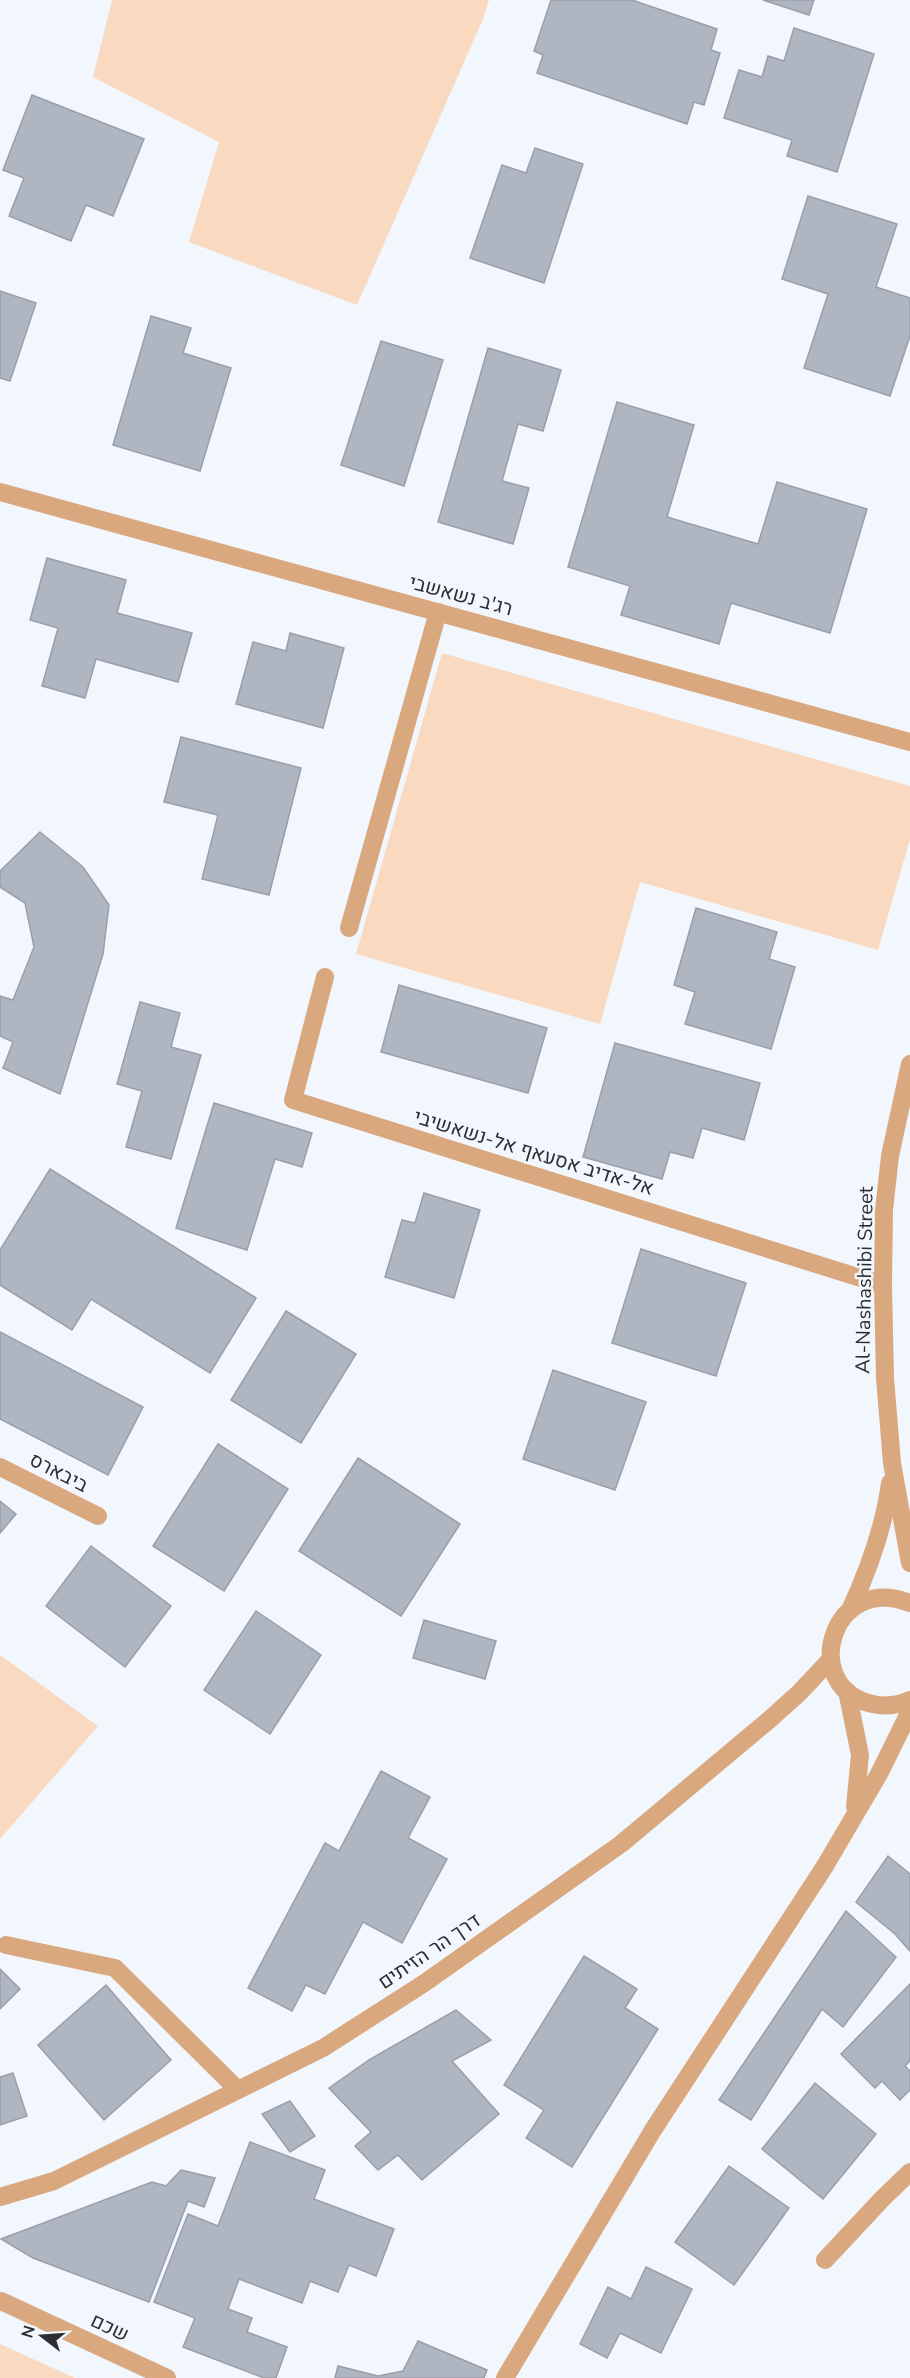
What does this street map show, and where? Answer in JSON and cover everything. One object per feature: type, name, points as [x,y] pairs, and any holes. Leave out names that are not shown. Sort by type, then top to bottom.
[{"type":"street","name":"רג'ב נשאשבי","points":[[0,492],[910,742]]},
{"type":"street","points":[[349,928],[438,612]]},
{"type":"street","name":"אל-אדיב אסעאף אל-נשאשיבי","points":[[325,977],[293,1100],[883,1285]]},
{"type":"street","name":"Al-Nashashibi Street","points":[[892,1463],[885,1378],[884,1210],[890,1156],[910,1064]]},
{"type":"street","points":[[892,1463],[910,1563]]},
{"type":"street","points":[[850,1610],[863,1582],[880,1533],[887,1506],[892,1463]]},
{"type":"street","name":"ביבארס","points":[[0,1467],[98,1516]]},
{"type":"street","points":[[910,1603],[894,1597],[878,1597],[863,1601],[840,1620],[831,1645],[831,1659],[839,1682],[860,1700],[873,1705],[889,1706],[910,1700]]},
{"type":"street","name":"דרך הר הזיתים","points":[[0,2197],[54,2181],[323,2048],[423,1984],[621,1844],[769,1720],[831,1659]]},
{"type":"street","points":[[848,1691],[860,1755],[856,1805],[850,1823]]},
{"type":"street","points":[[506,2378],[653,2130],[825,1866],[879,1774],[910,1711]]},
{"type":"street","points":[[6,1945],[115,1968],[238,2090]]},
{"type":"street","points":[[825,2260],[882,2198],[910,2172]]},
{"type":"street","name":"שכם","points":[[1,2301],[167,2378]]},
{"type":"street","points":[[515,2378],[523,2349]]},
{"type":"shaded area","points":[[112,0],[489,0],[483,19],[357,305],[189,242],[219,142],[93,77]]},
{"type":"shaded area","points":[[442,653],[910,786],[910,839],[878,950],[640,882],[600,1024],[356,954]]},
{"type":"shaded area","points":[[0,1655],[98,1726],[0,1839]]},
{"type":"shaded area","points":[[0,2344],[75,2378],[0,2378]]},
{"type":"building","points":[[551,0],[632,0],[717,29],[711,50],[720,53],[704,105],[694,102],[687,124],[537,73],[543,55],[534,51]]},
{"type":"building","points":[[763,0],[814,0],[809,15]]},
{"type":"building","points":[[794,28],[874,54],[837,172],[787,156],[792,140],[724,118],[739,70],[762,77],[768,56],[784,61]]},
{"type":"building","points":[[32,95],[144,139],[113,216],[86,205],[71,241],[9,216],[24,178],[3,170]]},
{"type":"building","points":[[535,148],[583,164],[544,283],[470,258],[502,165],[526,173]]},
{"type":"building","points":[[808,196],[897,224],[876,287],[910,298],[910,336],[890,396],[804,368],[828,294],[782,279]]},
{"type":"building","points":[[0,291],[36,303],[10,381],[0,378]]},
{"type":"building","points":[[151,316],[191,328],[183,353],[231,368],[200,471],[113,445]]},
{"type":"building","points":[[381,341],[443,360],[404,486],[341,465]]},
{"type":"building","points":[[488,348],[561,370],[543,431],[518,424],[502,481],[529,488],[513,544],[438,522]]},
{"type":"building","points":[[617,402],[694,425],[667,517],[758,544],[777,482],[867,509],[830,633],[731,603],[719,644],[621,615],[630,586],[568,567]]},
{"type":"building","points":[[47,558],[126,580],[117,613],[192,633],[178,682],[96,659],[85,698],[42,686],[58,628],[30,620]]},
{"type":"building","points":[[290,633],[344,648],[323,728],[236,704],[253,642],[286,651]]},
{"type":"building","points":[[181,737],[301,768],[269,895],[202,879],[218,815],[164,802]]},
{"type":"building","points":[[40,832],[83,867],[109,905],[103,954],[60,1094],[3,1068],[13,1042],[0,1036],[0,996],[13,1000],[34,947],[25,903],[0,887],[0,871]]},
{"type":"building","points":[[696,908],[777,932],[769,959],[795,967],[771,1049],[685,1024],[695,992],[674,985]]},
{"type":"building","points":[[399,985],[547,1028],[528,1093],[381,1052]]},
{"type":"building","points":[[140,1002],[180,1013],[171,1047],[201,1055],[171,1159],[126,1147],[142,1091],[117,1084]]},
{"type":"building","points":[[615,1043],[760,1083],[744,1140],[702,1128],[693,1158],[670,1152],[662,1179],[583,1157]]},
{"type":"building","points":[[214,1103],[312,1133],[302,1167],[275,1159],[247,1250],[176,1228]]},
{"type":"building","points":[[50,1169],[256,1298],[210,1373],[91,1299],[72,1330],[0,1285],[0,1250]]},
{"type":"building","points":[[424,1193],[480,1210],[454,1298],[385,1277],[402,1220],[415,1223]]},
{"type":"building","points":[[641,1249],[746,1283],[716,1376],[612,1343]]},
{"type":"building","points":[[286,1311],[356,1354],[301,1443],[231,1400]]},
{"type":"building","points":[[0,1332],[143,1407],[108,1475],[0,1419]]},
{"type":"building","points":[[553,1370],[646,1402],[615,1490],[523,1459]]},
{"type":"building","points":[[218,1444],[288,1489],[224,1591],[153,1546]]},
{"type":"building","points":[[358,1458],[460,1524],[401,1616],[299,1551]]},
{"type":"building","points":[[0,1501],[16,1514],[0,1533]]},
{"type":"building","points":[[91,1546],[171,1606],[125,1667],[46,1606]]},
{"type":"building","points":[[256,1611],[321,1655],[270,1734],[204,1690]]},
{"type":"building","points":[[424,1620],[496,1641],[485,1679],[413,1658]]},
{"type":"building","points":[[381,1771],[430,1797],[408,1838],[447,1859],[402,1943],[363,1922],[325,1994],[306,1985],[292,2011],[248,1988],[325,1843],[339,1851]]},
{"type":"building","points":[[888,1856],[910,1874],[910,1951],[895,1934],[856,1902]]},
{"type":"building","points":[[846,1911],[896,1957],[843,2027],[822,2009],[751,2120],[719,2100]]},
{"type":"building","points":[[584,1956],[637,1989],[625,2008],[658,2029],[572,2167],[526,2138],[544,2110],[504,2085]]},
{"type":"building","points":[[0,1969],[20,1989],[0,2009]]},
{"type":"building","points":[[910,1984],[910,2061],[905,2066],[910,2071],[910,2090],[900,2100],[882,2081],[875,2088],[841,2054]]},
{"type":"building","points":[[106,1985],[171,2060],[104,2120],[38,2045]]},
{"type":"building","points":[[456,2010],[491,2040],[452,2061],[499,2114],[422,2180],[398,2155],[378,2170],[355,2146],[371,2132],[329,2088],[369,2060]]},
{"type":"building","points":[[13,2073],[27,2116],[0,2125],[0,2077]]},
{"type":"building","points":[[815,2083],[876,2134],[823,2199],[762,2149]]},
{"type":"building","points":[[290,2101],[315,2136],[290,2152],[262,2114]]},
{"type":"building","points":[[250,2142],[325,2170],[314,2199],[394,2229],[376,2276],[349,2265],[338,2292],[310,2281],[302,2303],[239,2279],[228,2309],[252,2318],[247,2332],[287,2347],[276,2378],[264,2378],[183,2347],[195,2318],[154,2302],[188,2214],[218,2226]]},
{"type":"building","points":[[729,2166],[789,2208],[734,2285],[675,2242]]},
{"type":"building","points":[[181,2170],[215,2178],[204,2207],[188,2201],[149,2302],[33,2258],[1,2239],[152,2182],[166,2186]]},
{"type":"building","points":[[646,2267],[692,2289],[661,2353],[620,2333],[607,2358],[580,2344],[608,2287],[631,2299]]},
{"type":"building","points":[[418,2341],[487,2370],[484,2378],[335,2378],[338,2366],[378,2376],[403,2371]]}]
